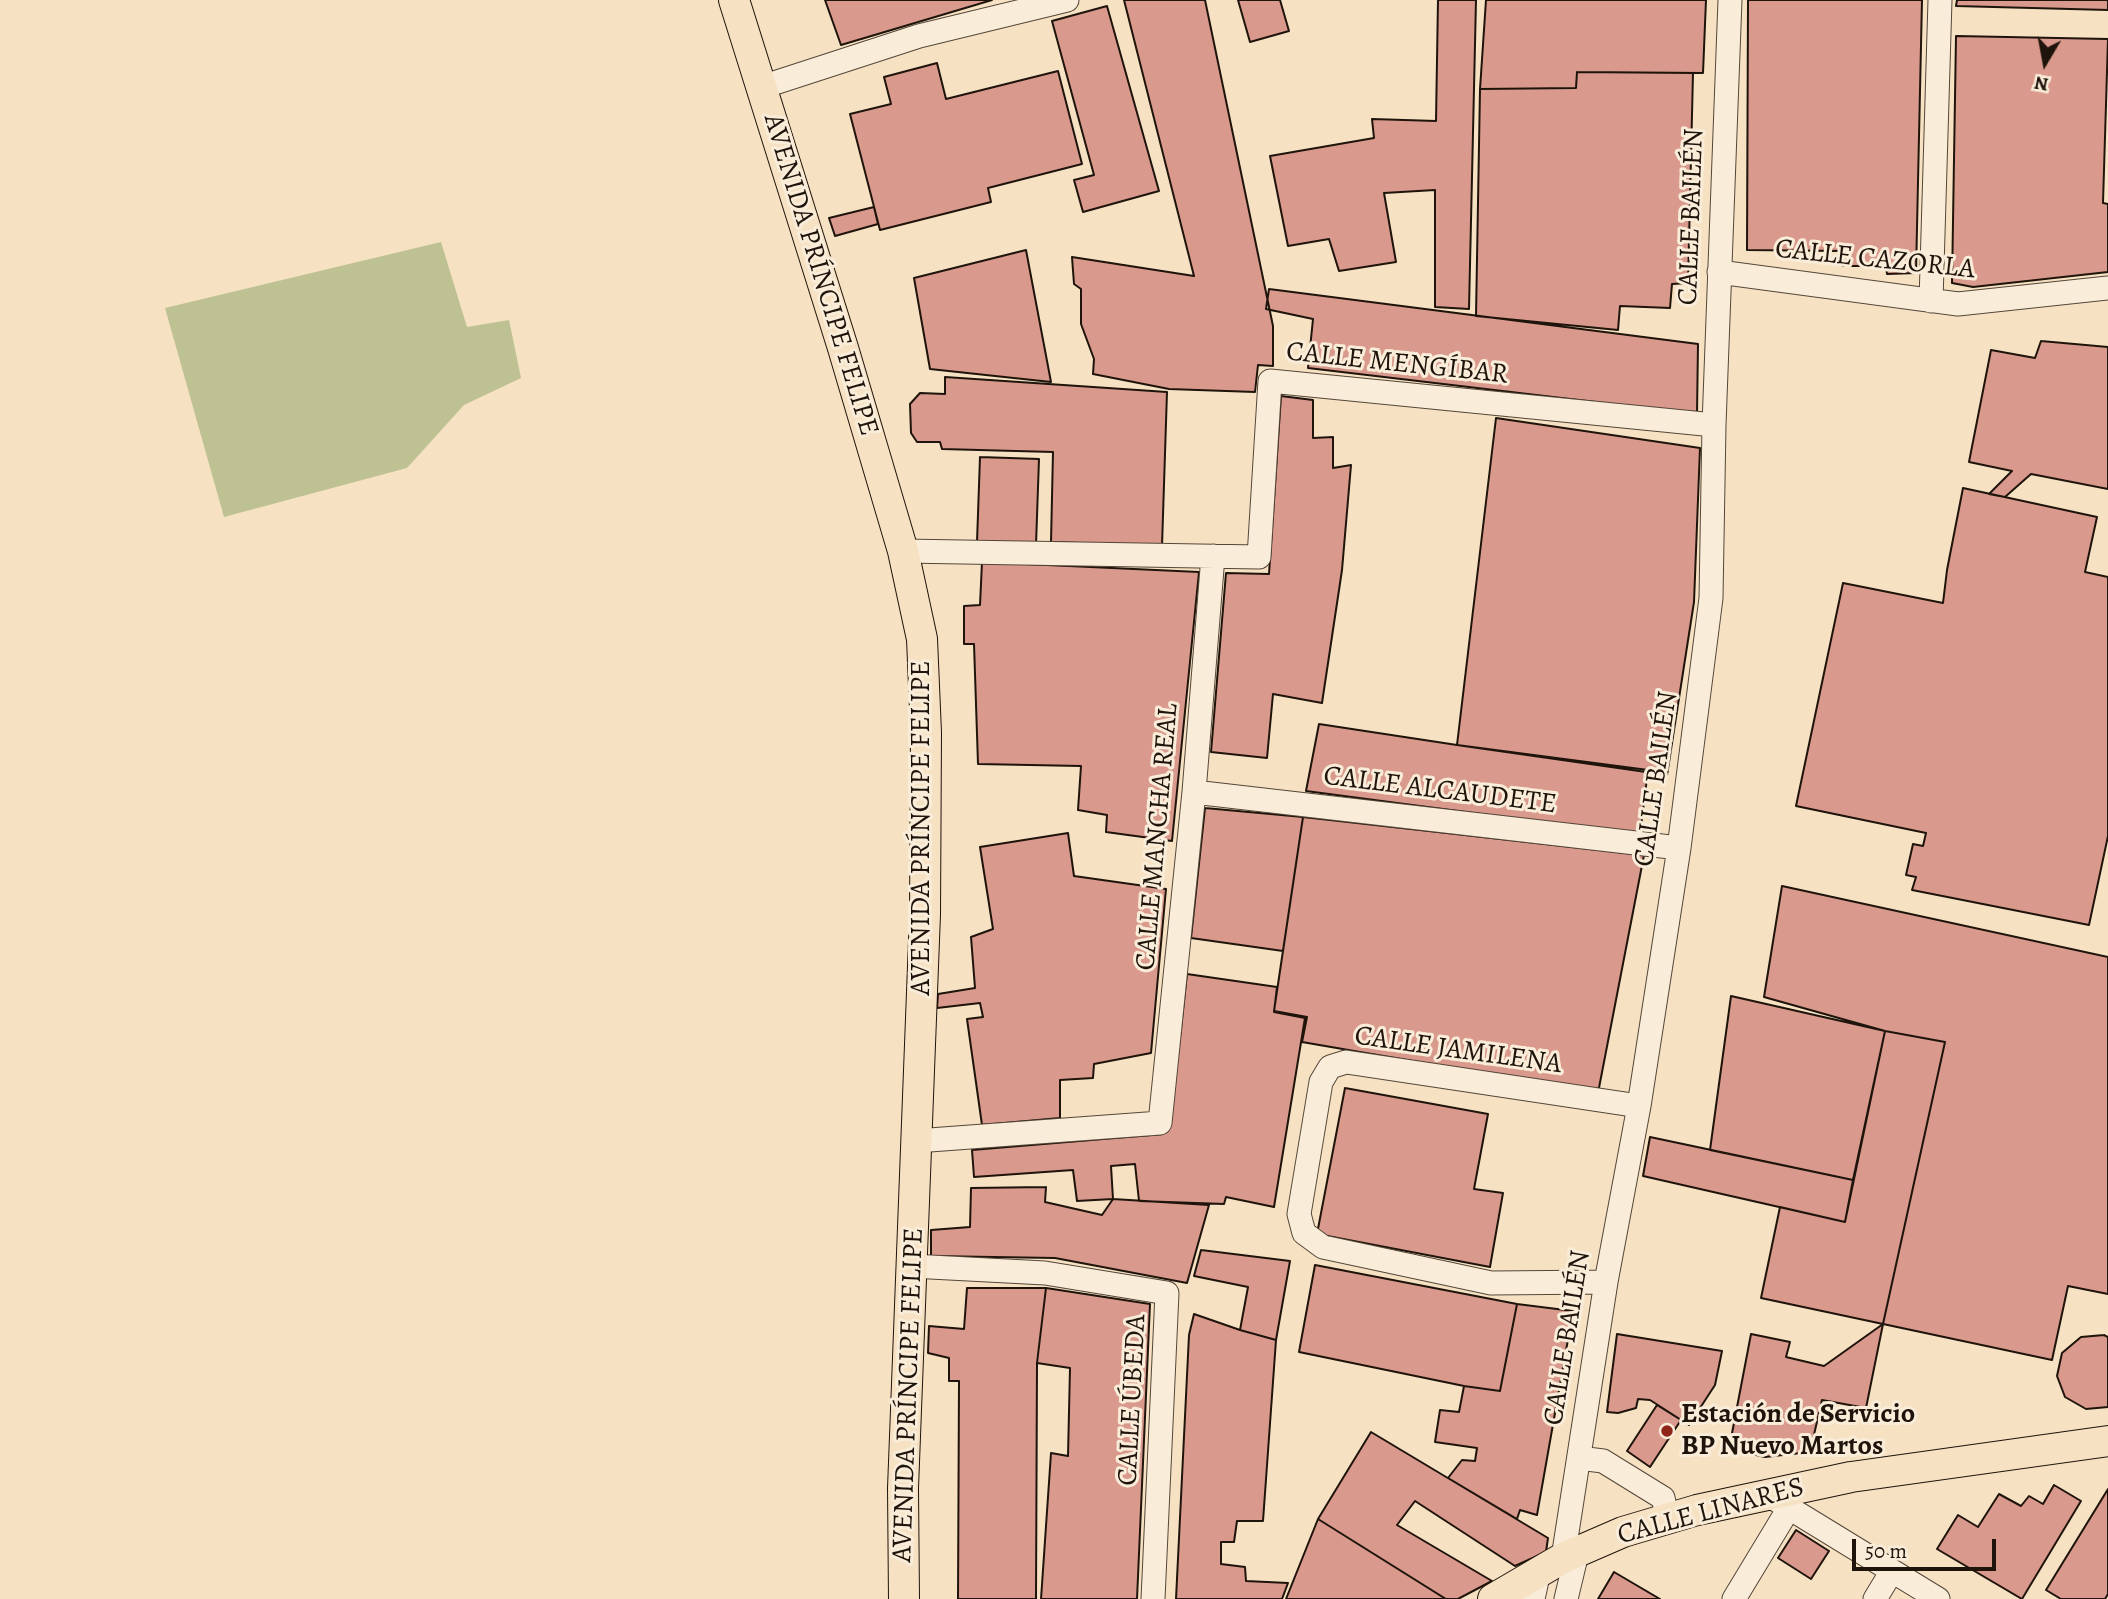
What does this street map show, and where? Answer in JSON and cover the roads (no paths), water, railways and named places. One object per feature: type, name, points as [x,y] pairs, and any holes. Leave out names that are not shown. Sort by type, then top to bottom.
[{"type":"main road","name":"AVENIDA PRÍNCIPE FELIPE","points":[[734,0],[843,348],[903,551],[922,639],[926,733],[925,914],[903,1488],[904,1599]]},
{"type":"main road","name":"CALLE LINARES","points":[[1493,1599],[1623,1532],[1668,1518],[1779,1502],[1851,1477],[2108,1441]]},
{"type":"street","points":[[762,87],[919,36],[1067,0]]},
{"type":"street","name":"CALLE BAILÉN","points":[[1566,1599],[1553,1570],[1579,1458],[1606,1282],[1639,1106],[1679,848],[1711,598],[1714,425],[1730,0]]},
{"type":"street","points":[[1931,301],[1940,0]]},
{"type":"street","name":"CALLE CAZORLA","points":[[1719,272],[1958,304],[2108,288]]},
{"type":"street","name":"CALLE MENGÍBAR","points":[[903,551],[1259,557],[1270,381],[1714,425]]},
{"type":"street","name":"CALLE MANCHA REAL","points":[[916,1141],[1160,1123],[1194,792],[1213,556]]},
{"type":"street","name":"CALLE ALCAUDETE","points":[[1194,792],[1679,848]]},
{"type":"street","name":"CALLE JAMILENA","points":[[1606,1282],[1492,1283],[1323,1247],[1304,1233],[1299,1214],[1321,1082],[1330,1067],[1346,1062],[1639,1106]]},
{"type":"street","name":"CALLE ÚBEDA","points":[[911,1266],[1045,1273],[1167,1293],[1153,1599]]},
{"type":"street","points":[[1579,1458],[1603,1461],[1663,1498],[1668,1518]]},
{"type":"street","points":[[1734,1599],[1779,1502],[1938,1599]]},
{"type":"street","points":[[1875,1599],[1892,1571]]},
{"type":"place","name":"Estación de Servicio BP Nuevo Martos","points":[[1667,1431]]}]
